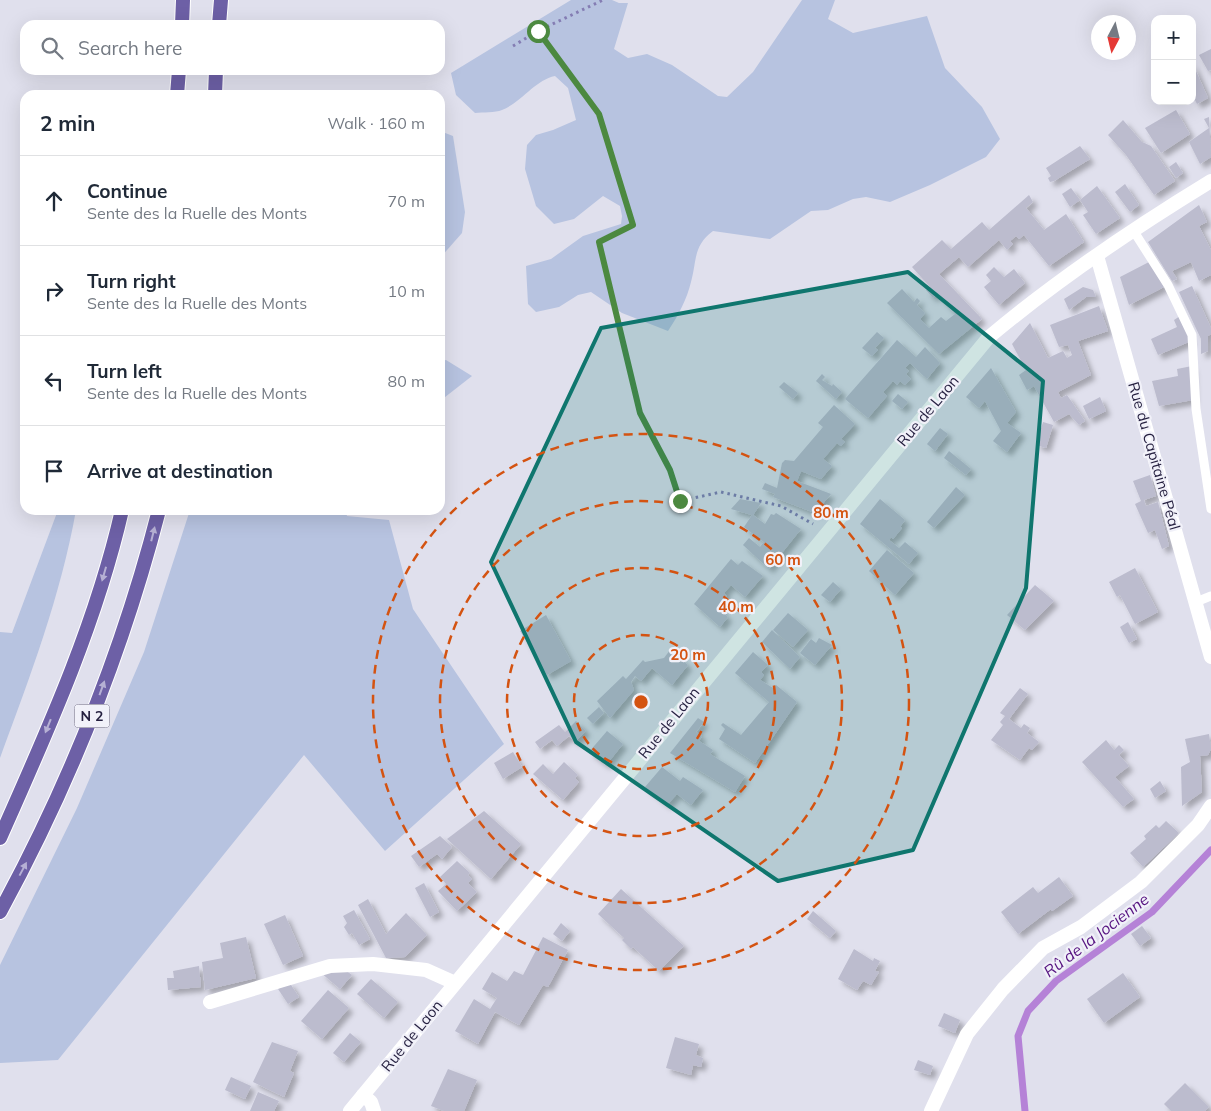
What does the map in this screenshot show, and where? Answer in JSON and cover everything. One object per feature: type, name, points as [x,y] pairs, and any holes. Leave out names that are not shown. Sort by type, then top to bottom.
[{"type":"main road","points":[[182,20],[183,0]]},
{"type":"main road","points":[[219,20],[221,0]]},
{"type":"main road","points":[[177,90],[179,75]]},
{"type":"main road","points":[[214,90],[216,75]]},
{"type":"main road","name":"N 2","points":[[0,838],[69,678],[98,592],[121,515]]},
{"type":"main road","name":"N 2","points":[[0,912],[64,784],[100,695],[131,607],[158,515]]},
{"type":"street","name":"Rue de Laon","points":[[350,1111],[989,337],[1036,298],[1133,230],[1211,181]]},
{"type":"street","name":"Rue du Capitaine Péal","points":[[1097,256],[1211,657]]},
{"type":"street","points":[[931,1111],[967,1034],[1003,989],[1043,948],[1080,927],[1141,882],[1198,824],[1211,806]]},
{"type":"street","points":[[210,1002],[330,966],[373,964],[426,970],[454,984]]},
{"type":"street","points":[[363,1095],[370,1102],[374,1111]]},
{"type":"lane","points":[[1133,230],[1168,285],[1192,335],[1196,409],[1211,509]]},
{"type":"lane","points":[[1196,602],[1211,596]]},
{"type":"path","points":[[513,46],[538,31],[603,0]]},
{"type":"path","points":[[538,31],[599,114],[633,225],[599,242],[640,413],[670,470],[680,501],[721,492],[780,506],[828,531]]},
{"type":"highlighted area","points":[[908,272],[1043,381],[1026,588],[913,850],[778,881],[576,742],[491,562],[601,328]]},
{"type":"shaded area","points":[[571,0],[612,0],[619,3],[628,3],[614,49],[628,58],[647,54],[672,65],[718,96],[727,97],[753,72],[802,0],[835,0],[828,19],[853,33],[927,16],[945,68],[982,107],[1000,139],[986,157],[930,185],[890,202],[866,197],[853,199],[828,210],[811,211],[770,239],[713,231],[699,248],[687,295],[668,331],[622,313],[591,292],[578,295],[559,307],[536,312],[528,304],[526,266],[551,259],[583,236],[621,224],[620,206],[603,196],[574,219],[554,224],[536,206],[525,169],[527,145],[536,135],[576,120],[568,88],[555,76],[541,82],[516,102],[502,110],[475,113],[456,95],[451,73]]},
{"type":"shaded area","points":[[445,133],[453,136],[465,212],[462,233],[445,252]]},
{"type":"shaded area","points":[[445,360],[472,376],[445,397]]},
{"type":"shaded area","points":[[56,515],[75,515],[70,542],[44,636],[0,758],[0,632],[12,633]]},
{"type":"shaded area","points":[[188,515],[347,515],[389,520],[413,609],[504,744],[385,851],[304,755],[58,1060],[0,1063],[0,965],[77,808],[144,652]]},
{"type":"building","points":[[1211,49],[1211,70],[1208,71],[1199,55]]},
{"type":"building","points":[[1196,71],[1208,98],[1197,104],[1196,102]]},
{"type":"building","points":[[1176,110],[1190,134],[1161,153],[1145,128]]},
{"type":"building","points":[[1209,117],[1211,157],[1200,164],[1189,142],[1209,128],[1204,119]]},
{"type":"building","points":[[1123,120],[1142,142],[1151,146],[1175,181],[1154,195],[1126,155],[1108,135]]},
{"type":"building","points":[[1080,146],[1090,159],[1050,182],[1048,178],[1051,176],[1046,168]]},
{"type":"building","points":[[1176,162],[1183,173],[1176,178],[1169,167]]},
{"type":"building","points":[[1125,184],[1139,205],[1130,212],[1115,192]]},
{"type":"building","points":[[1097,186],[1120,218],[1096,234],[1083,215],[1088,212],[1080,200]]},
{"type":"building","points":[[1071,188],[1080,200],[1070,207],[1062,194]]},
{"type":"building","points":[[1029,195],[1033,202],[1026,208],[1044,230],[1066,214],[1084,242],[1049,266],[1024,235],[1019,239],[1016,236],[1010,241],[1013,244],[1007,250],[999,240],[968,267],[959,257],[939,274],[982,319],[939,354],[887,303],[902,289],[914,302],[917,298],[920,301],[917,305],[925,313],[920,319],[929,328],[941,317],[946,321],[955,314],[937,294],[933,298],[926,290],[930,287],[912,267],[942,240],[951,249],[982,222],[989,230]]},
{"type":"building","points":[[1199,205],[1207,222],[1199,226],[1211,250],[1211,275],[1199,281],[1191,262],[1172,271],[1177,279],[1172,281],[1148,242]]},
{"type":"building","points":[[1149,262],[1164,287],[1129,305],[1120,277]]},
{"type":"building","points":[[994,267],[1004,277],[1014,269],[1025,283],[999,305],[984,287],[991,281],[986,275]]},
{"type":"building","points":[[1192,286],[1211,328],[1211,334],[1208,336],[1208,351],[1201,354],[1201,339],[1179,292]]},
{"type":"building","points":[[1083,287],[1093,290],[1096,297],[1086,297],[1069,310],[1064,299]]},
{"type":"building","points":[[1099,306],[1108,331],[1078,341],[1091,375],[1058,392],[1061,398],[1067,395],[1085,421],[1079,425],[1069,414],[1054,422],[1034,386],[1027,390],[1019,375],[1026,370],[1012,344],[1030,323],[1048,358],[1063,351],[1067,358],[1072,355],[1068,345],[1059,347],[1050,325]]},
{"type":"building","points":[[1180,316],[1191,341],[1158,355],[1151,339],[1177,327],[1174,320]]},
{"type":"building","points":[[877,332],[884,338],[875,348],[878,350],[872,356],[862,348]]},
{"type":"building","points":[[897,340],[916,357],[925,347],[940,363],[927,379],[910,363],[905,368],[909,371],[906,374],[911,379],[905,385],[900,381],[897,385],[893,381],[883,392],[887,396],[868,418],[845,399]]},
{"type":"building","points":[[1192,366],[1193,400],[1159,406],[1152,381],[1178,376],[1177,369]]},
{"type":"building","points":[[991,368],[1016,412],[1007,423],[1021,433],[1007,452],[993,441],[1001,431],[985,401],[979,408],[966,397]]},
{"type":"building","points":[[822,374],[825,377],[822,380],[832,386],[833,384],[842,392],[836,399],[816,381]]},
{"type":"building","points":[[784,382],[798,393],[793,399],[779,387]]},
{"type":"building","points":[[898,394],[908,402],[902,409],[892,401]]},
{"type":"building","points":[[1100,397],[1106,411],[1089,419],[1083,406]]},
{"type":"building","points":[[834,405],[855,424],[841,439],[845,442],[841,446],[837,443],[823,459],[832,466],[821,479],[801,471],[797,481],[831,494],[815,513],[773,497],[775,494],[762,489],[765,483],[777,488],[782,463],[785,460],[794,461],[823,427],[818,423]]},
{"type":"building","points":[[1043,422],[1053,425],[1046,448],[1036,445]]},
{"type":"building","points":[[940,428],[948,434],[935,451],[927,444]]},
{"type":"building","points":[[949,451],[971,469],[966,475],[944,458]]},
{"type":"building","points":[[1150,475],[1156,496],[1144,500],[1146,506],[1158,502],[1169,546],[1162,549],[1155,530],[1148,533],[1135,504],[1141,501],[1133,481]]},
{"type":"building","points":[[956,487],[965,495],[934,528],[927,522]]},
{"type":"building","points":[[740,499],[761,503],[753,515],[765,524],[771,514],[774,515],[776,513],[801,529],[769,569],[743,545],[749,538],[760,547],[764,542],[744,527],[752,515],[731,509]]},
{"type":"building","points":[[880,499],[905,520],[900,527],[902,528],[893,539],[891,537],[889,540],[899,548],[905,542],[918,553],[909,564],[860,524]]},
{"type":"building","points":[[887,550],[914,573],[895,595],[869,571]]},
{"type":"building","points":[[731,559],[738,565],[742,561],[763,576],[745,597],[731,585],[724,593],[727,596],[721,603],[722,612],[728,617],[720,627],[694,604]]},
{"type":"building","points":[[1135,568],[1158,612],[1135,624],[1120,595],[1117,597],[1109,582]]},
{"type":"building","points":[[833,582],[841,589],[830,602],[821,595]]},
{"type":"building","points":[[1035,585],[1054,601],[1025,630],[1007,615]]},
{"type":"building","points":[[788,613],[808,630],[793,647],[773,630]]},
{"type":"building","points":[[546,615],[571,661],[547,675],[520,631]]},
{"type":"building","points":[[1128,622],[1137,639],[1129,643],[1120,627]]},
{"type":"building","points":[[772,630],[800,657],[790,669],[762,642]]},
{"type":"building","points":[[819,638],[832,645],[815,665],[800,653],[811,639],[816,643]]},
{"type":"building","points":[[670,650],[688,665],[672,685],[652,668],[641,681],[635,676],[631,682],[634,690],[610,718],[597,701],[623,676],[626,679],[643,660],[645,662],[664,658]]},
{"type":"building","points":[[753,652],[768,665],[761,672],[764,675],[760,680],[773,688],[776,685],[797,702],[755,763],[719,739],[725,729],[721,725],[723,723],[741,735],[769,702],[735,673]]},
{"type":"building","points":[[1020,688],[1028,694],[1009,719],[1021,728],[1024,724],[1030,728],[1027,733],[1039,742],[1032,750],[1029,748],[1020,760],[991,740],[1003,725],[1000,722],[1005,716],[1000,713]]},
{"type":"building","points":[[599,707],[604,713],[593,724],[587,718]]},
{"type":"building","points":[[698,718],[704,722],[696,732],[702,736],[699,741],[713,750],[710,754],[745,776],[735,792],[670,753]]},
{"type":"building","points":[[576,721],[586,731],[575,742],[569,736],[557,746],[552,740],[540,749],[535,742],[559,725],[565,732]]},
{"type":"building","points":[[607,731],[623,744],[606,765],[589,752]]},
{"type":"building","points":[[1209,734],[1211,749],[1208,755],[1200,756],[1202,792],[1182,806],[1181,767],[1190,762],[1185,739]]},
{"type":"building","points":[[1106,740],[1114,750],[1119,745],[1124,750],[1119,755],[1129,766],[1115,777],[1134,799],[1123,807],[1082,762]]},
{"type":"building","points":[[513,752],[522,767],[503,779],[494,763]]},
{"type":"building","points":[[564,762],[578,775],[575,778],[579,782],[563,800],[533,774],[543,764],[553,774]]},
{"type":"building","points":[[662,767],[680,781],[683,777],[703,790],[691,805],[677,794],[667,805],[645,787]]},
{"type":"building","points":[[1160,781],[1166,791],[1155,798],[1150,789]]},
{"type":"building","points":[[484,811],[521,844],[491,879],[447,839]]},
{"type":"building","points":[[1166,821],[1179,833],[1143,867],[1130,853],[1146,839],[1144,836],[1156,825],[1159,828]]},
{"type":"building","points":[[440,836],[452,847],[442,859],[437,854],[419,867],[411,856]]},
{"type":"building","points":[[457,861],[470,873],[468,875],[472,879],[468,883],[477,892],[457,911],[438,891],[446,884],[440,877]]},
{"type":"building","points":[[1059,877],[1073,896],[1052,911],[1051,909],[1018,934],[1001,912],[1033,887],[1038,893]]},
{"type":"building","points":[[424,883],[439,912],[430,917],[415,888]]},
{"type":"building","points":[[621,889],[684,946],[659,971],[633,947],[631,949],[622,940],[624,938],[598,914]]},
{"type":"building","points":[[368,899],[386,934],[406,913],[427,935],[405,957],[386,958],[358,905]]},
{"type":"building","points":[[354,910],[370,939],[359,945],[352,933],[349,935],[344,927],[347,923],[343,916]]},
{"type":"building","points":[[813,911],[836,931],[830,938],[807,919]]},
{"type":"building","points":[[285,915],[303,956],[283,965],[264,924]]},
{"type":"building","points":[[561,923],[570,931],[562,941],[553,934]]},
{"type":"building","points":[[1142,926],[1151,938],[1140,946],[1131,934]]},
{"type":"building","points":[[246,937],[256,978],[205,990],[202,962],[223,958],[220,943]]},
{"type":"building","points":[[543,937],[568,950],[548,987],[543,985],[519,1025],[495,1012],[478,1044],[455,1031],[474,999],[490,1009],[497,998],[482,989],[492,972],[507,981],[514,971],[523,975]]},
{"type":"building","points":[[854,949],[873,961],[874,958],[880,961],[875,971],[879,972],[871,985],[863,981],[857,990],[838,979]]},
{"type":"building","points":[[199,966],[201,987],[168,990],[167,978],[174,978],[173,971]]},
{"type":"building","points":[[345,970],[352,975],[340,989],[320,972]]},
{"type":"building","points":[[1123,973],[1140,997],[1104,1023],[1087,999]]},
{"type":"building","points":[[371,979],[398,1002],[384,1018],[357,994]]},
{"type":"building","points":[[289,982],[299,997],[288,1004],[278,989]]},
{"type":"building","points":[[328,990],[349,1008],[322,1039],[301,1021]]},
{"type":"building","points":[[944,1013],[960,1020],[955,1033],[938,1026]]},
{"type":"building","points":[[350,1033],[361,1042],[344,1062],[333,1053]]},
{"type":"building","points":[[675,1037],[699,1044],[696,1055],[703,1058],[701,1067],[693,1065],[691,1075],[666,1068]]},
{"type":"building","points":[[272,1042],[298,1051],[290,1071],[294,1073],[284,1097],[253,1082]]},
{"type":"building","points":[[918,1060],[933,1066],[930,1075],[914,1070]]},
{"type":"building","points":[[448,1069],[477,1080],[464,1111],[444,1111],[431,1106]]},
{"type":"building","points":[[231,1077],[251,1086],[245,1099],[225,1090]]},
{"type":"building","points":[[1185,1083],[1209,1107],[1205,1111],[1171,1111],[1164,1104]]},
{"type":"building","points":[[258,1092],[279,1101],[274,1111],[250,1111]]},
{"type":"waterway","name":"Rû de la Jocienne","points":[[1025,1111],[1018,1036],[1028,1011],[1056,981],[1152,912],[1211,850]]},
{"type":"route","points":[[538,31],[599,114],[633,225],[599,242],[640,413],[670,470],[680,501]]}]
